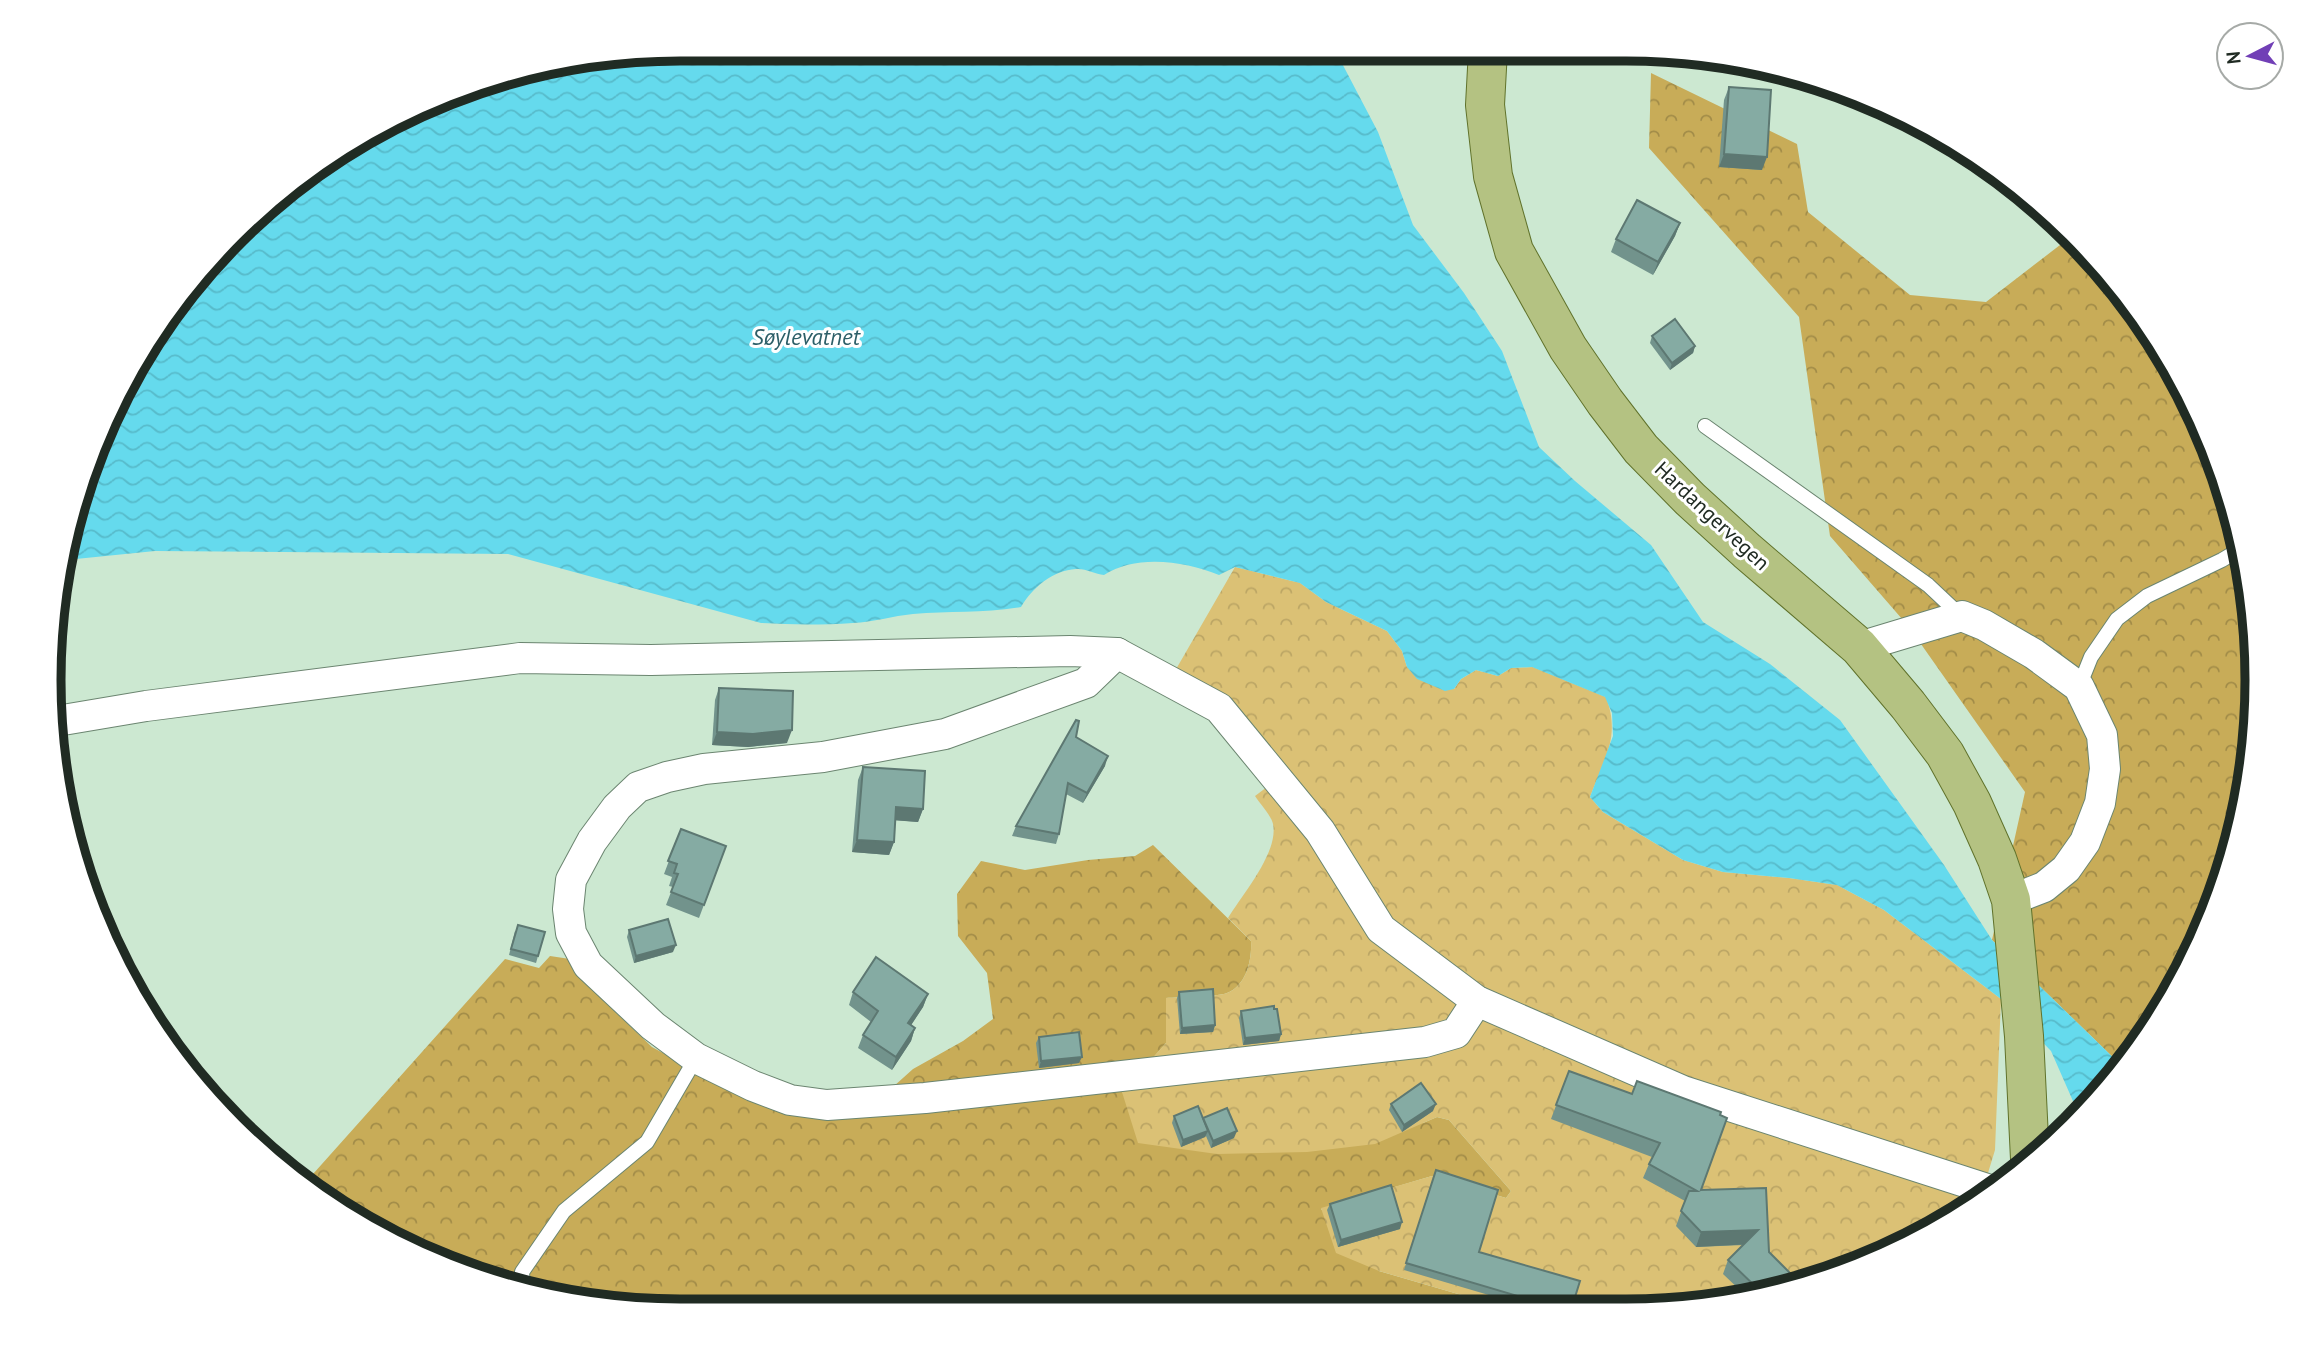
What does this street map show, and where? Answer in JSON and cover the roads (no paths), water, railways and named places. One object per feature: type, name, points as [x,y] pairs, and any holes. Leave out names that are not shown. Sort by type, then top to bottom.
[{"type":"main road","name":"Hardangervegen","points":[[1487,61],[1485,105],[1493,176],[1514,251],[1568,348],[1605,402],[1642,449],[1671,479],[1747,551],[1859,647],[1945,754],[1972,803],[1997,859],[2011,900],[2024,1036],[2030,1149]]},
{"type":"street","points":[[1859,647],[1962,617],[1984,625],[2034,654],[2079,687],[2102,735],[2105,769],[2100,803],[2085,842],[2066,869],[2044,887],[2011,900]]},
{"type":"street","points":[[63,720],[160,704],[520,658],[650,660],[1070,651],[1117,653],[1219,708],[1320,831],[1381,929],[1476,1001],[1683,1091],[1980,1187]]},
{"type":"street","points":[[1117,653],[1086,683],[946,734],[823,757],[704,769],[667,777],[638,788],[617,807],[592,841],[571,880],[568,909],[571,933],[588,965],[653,1026],[696,1058],[753,1086],[790,1100],[827,1105],[897,1100],[1425,1042],[1456,1033],[1476,1001]]},
{"type":"lane","points":[[1705,426],[1928,585],[1962,617]]},
{"type":"lane","points":[[2079,687],[2091,657],[2117,620],[2147,596],[2232,554]]},
{"type":"lane","points":[[522,1279],[522,1272],[564,1211],[647,1142],[696,1058]]},
{"type":"water","name":"Søylevatnet","points":[[1341,61],[1378,132],[1413,225],[1464,293],[1502,351],[1539,447],[1651,545],[1703,622],[1770,664],[1840,720],[1944,865],[1992,940],[2115,1059],[2075,1106],[2051,1051],[2001,999],[1884,910],[1837,885],[1723,872],[1683,860],[1603,812],[1590,797],[1613,736],[1612,713],[1605,697],[1532,667],[1511,668],[1498,676],[1476,670],[1461,679],[1454,689],[1445,691],[1417,679],[1407,667],[1402,651],[1387,631],[1326,602],[1300,583],[1235,567],[1219,575],[1176,563],[1145,562],[1117,568],[1104,575],[1083,569],[1067,570],[1044,581],[1021,607],[913,614],[830,624],[761,623],[508,554],[155,551],[73,559],[82,520],[108,443],[125,406],[166,336],[189,303],[242,242],[303,189],[371,144],[443,108],[520,82],[559,73],[640,63]]}]
